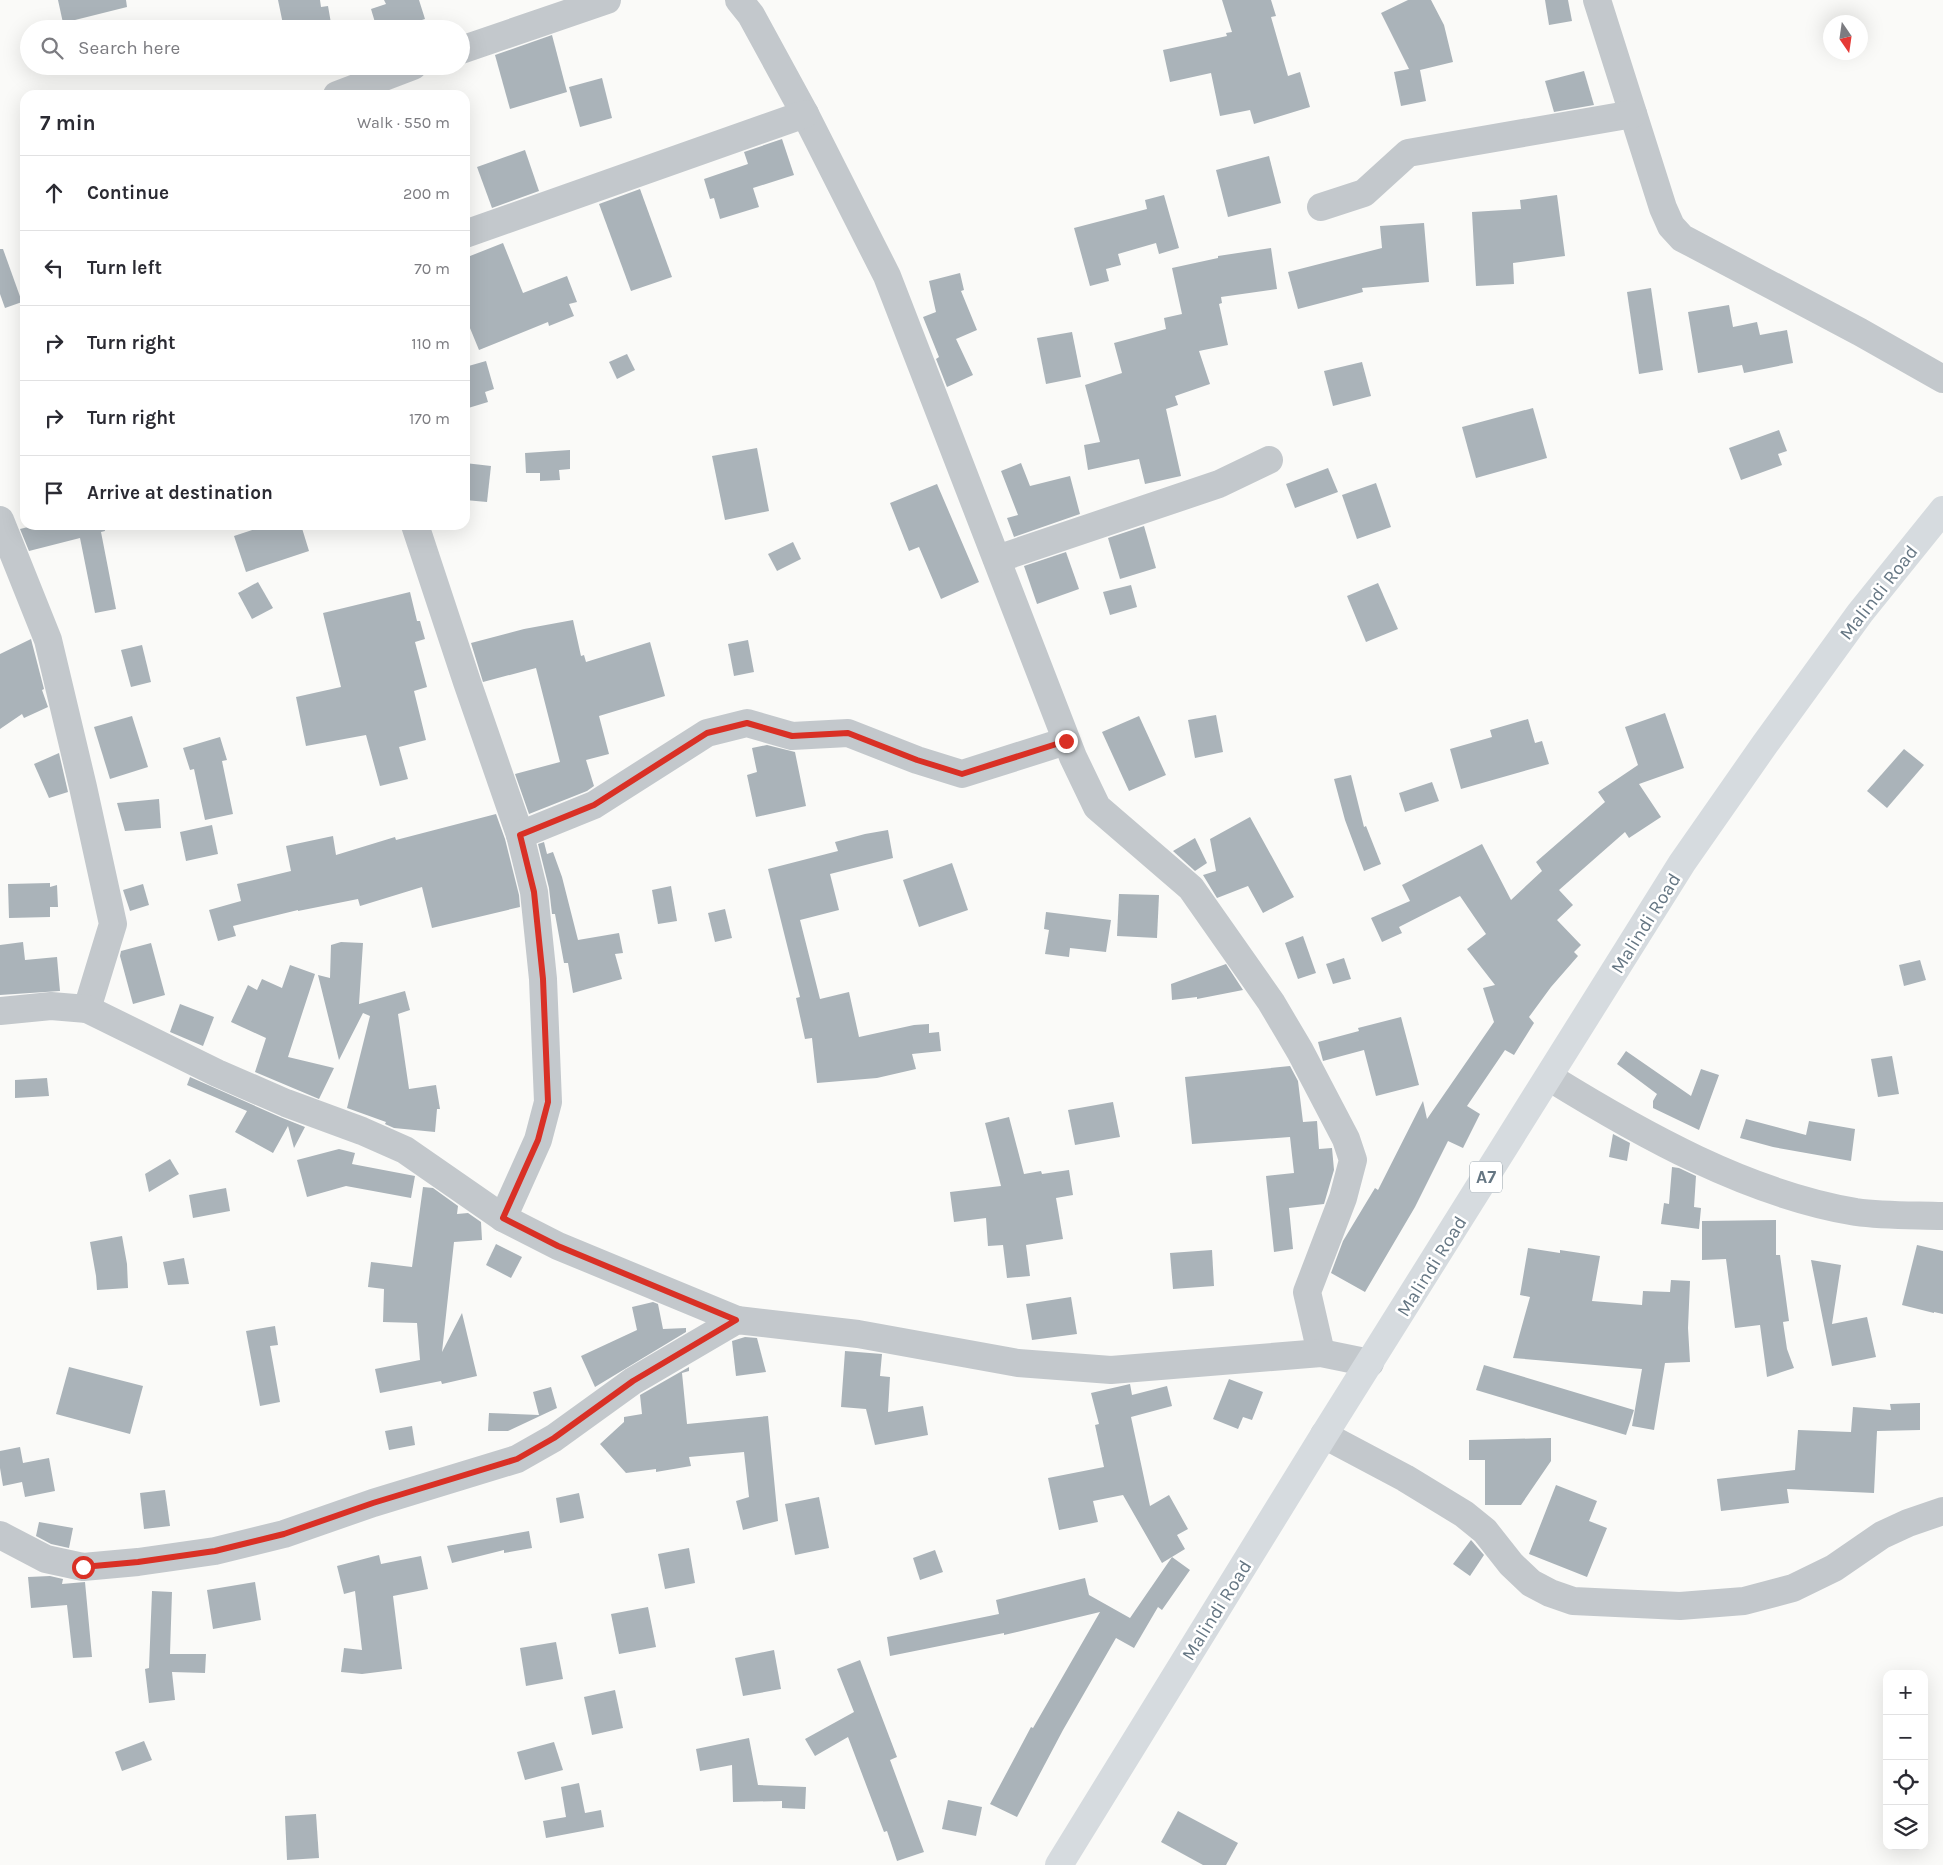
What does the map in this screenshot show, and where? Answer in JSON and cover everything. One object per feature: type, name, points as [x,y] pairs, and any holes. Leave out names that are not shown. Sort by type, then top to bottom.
[{"type":"highway","name":"Malindi Road","points":[[1060,1865],[1324,1435],[1682,863],[1860,613],[1943,510]]},
{"type":"street","points":[[470,47],[607,0]]},
{"type":"street","points":[[739,0],[751,15],[805,114],[887,276],[1066,741],[1096,806],[1191,888],[1271,1002],[1300,1051],[1346,1140],[1352,1160],[1348,1179],[1343,1198],[1307,1292],[1320,1353]]},
{"type":"street","points":[[1597,0],[1663,208],[1671,226],[1682,238],[1860,332],[1943,379]]},
{"type":"street","points":[[350,90],[389,75]]},
{"type":"street","points":[[470,232],[805,114]]},
{"type":"street","points":[[1321,207],[1364,193],[1408,153],[1633,114]]},
{"type":"street","points":[[996,558],[1219,484],[1269,460]]},
{"type":"street","points":[[0,520],[48,640],[113,924],[86,1009]]},
{"type":"street","points":[[417,530],[466,682],[520,835],[534,892],[543,979],[548,1102],[538,1140],[503,1218]]},
{"type":"street","points":[[520,835],[594,805],[707,733],[747,723],[792,736],[848,733],[917,760],[962,774],[1066,741]]},
{"type":"street","points":[[0,1011],[51,1006],[86,1009],[217,1073],[405,1150],[503,1218],[558,1246],[736,1320],[858,1334],[1018,1364],[1111,1370],[1320,1353],[1370,1363]]},
{"type":"street","points":[[1549,1077],[1608,1114],[1701,1160],[1766,1189],[1801,1200],[1857,1212],[1943,1216]]},
{"type":"street","points":[[0,1535],[46,1559],[83,1567],[138,1562],[215,1551],[284,1534],[373,1503],[517,1459],[554,1438],[633,1381],[736,1320]]},
{"type":"street","points":[[1324,1435],[1405,1478],[1464,1514],[1484,1532],[1511,1564],[1531,1583],[1550,1593],[1572,1601],[1680,1606],[1744,1601],[1792,1588],[1834,1568],[1882,1536],[1908,1523],[1943,1511]]},
{"type":"building","points":[[58,0],[126,0],[127,7],[75,20],[62,20]]},
{"type":"building","points":[[278,0],[320,0],[321,7],[328,6],[330,20],[282,20]]},
{"type":"building","points":[[384,0],[419,0],[425,19],[374,20],[371,9],[386,4]]},
{"type":"building","points":[[1222,0],[1271,0],[1276,16],[1271,17],[1288,76],[1300,72],[1310,107],[1254,124],[1250,110],[1220,116],[1211,73],[1170,82],[1163,50],[1227,36],[1226,33],[1232,32]]},
{"type":"building","points":[[1408,0],[1431,0],[1444,25],[1453,62],[1420,70],[1426,101],[1401,106],[1394,72],[1409,69],[1381,13]]},
{"type":"building","points":[[1545,0],[1568,0],[1572,21],[1549,25]]},
{"type":"building","points":[[552,35],[567,92],[510,109],[495,55]]},
{"type":"building","points":[[1584,71],[1594,105],[1554,112],[1545,81]]},
{"type":"building","points":[[602,78],[612,118],[580,127],[569,87]]},
{"type":"building","points":[[782,139],[794,175],[753,188],[759,207],[720,219],[714,198],[710,199],[704,179],[748,164],[744,152]]},
{"type":"building","points":[[525,150],[539,191],[492,208],[477,167]]},
{"type":"building","points":[[1269,156],[1281,203],[1228,217],[1216,170]]},
{"type":"building","points":[[640,189],[672,277],[631,291],[599,204]]},
{"type":"building","points":[[1164,195],[1179,248],[1159,254],[1156,243],[1118,254],[1121,265],[1106,269],[1109,281],[1090,286],[1074,228],[1147,209],[1145,200]]},
{"type":"building","points":[[1557,195],[1565,256],[1513,263],[1514,284],[1476,286],[1472,212],[1521,209],[1520,200]]},
{"type":"building","points":[[1424,223],[1429,282],[1362,288],[1363,292],[1298,309],[1288,272],[1382,248],[1380,226]]},
{"type":"building","points":[[503,243],[523,293],[567,276],[577,302],[569,304],[574,316],[549,326],[548,322],[479,350],[470,328],[470,256]]},
{"type":"building","points":[[1271,248],[1277,289],[1221,297],[1222,303],[1219,304],[1228,345],[1199,351],[1210,384],[1175,396],[1178,405],[1166,409],[1181,476],[1145,484],[1139,459],[1088,470],[1084,445],[1100,442],[1085,385],[1122,373],[1114,343],[1166,329],[1164,318],[1182,314],[1172,268],[1218,258],[1218,256]]},
{"type":"building","points":[[0,249],[3,249],[20,296],[20,303],[5,308],[0,294]]},
{"type":"building","points":[[960,273],[964,290],[961,291],[977,330],[956,339],[973,375],[947,387],[936,359],[939,357],[923,317],[936,312],[929,281]]},
{"type":"building","points":[[1651,288],[1663,370],[1639,374],[1627,292]]},
{"type":"building","points":[[1729,305],[1733,327],[1757,322],[1760,335],[1787,330],[1793,363],[1744,373],[1742,365],[1698,373],[1688,312]]},
{"type":"building","points":[[1072,332],[1081,377],[1046,384],[1037,338]]},
{"type":"building","points":[[627,354],[635,370],[617,379],[609,362]]},
{"type":"building","points":[[486,361],[494,389],[485,392],[488,402],[470,407],[470,366]]},
{"type":"building","points":[[1362,362],[1371,396],[1333,406],[1324,371]]},
{"type":"building","points":[[1533,408],[1547,458],[1476,478],[1462,427]]},
{"type":"building","points":[[1779,430],[1787,451],[1778,454],[1782,465],[1741,480],[1729,448]]},
{"type":"building","points":[[757,448],[769,511],[725,520],[712,456]]},
{"type":"building","points":[[570,450],[570,469],[559,470],[560,480],[540,481],[540,473],[526,473],[525,453]]},
{"type":"building","points":[[1021,463],[1030,486],[1070,476],[1080,514],[1014,537],[1007,518],[1018,515],[1001,471]]},
{"type":"building","points":[[470,464],[491,466],[487,502],[470,500]]},
{"type":"building","points":[[1328,468],[1338,492],[1295,508],[1286,484]]},
{"type":"building","points":[[1376,483],[1391,527],[1357,539],[1342,495]]},
{"type":"building","points":[[937,484],[979,582],[941,599],[919,547],[909,551],[890,503]]},
{"type":"building","points":[[1144,526],[1156,568],[1120,579],[1108,538]]},
{"type":"building","points":[[20,530],[105,530],[101,532],[116,609],[95,613],[80,538],[29,551]]},
{"type":"building","points":[[252,530],[303,530],[309,551],[246,572],[234,536]]},
{"type":"building","points":[[793,542],[801,559],[777,571],[768,554]]},
{"type":"building","points":[[1066,552],[1079,589],[1037,604],[1024,566]]},
{"type":"building","points":[[258,582],[273,608],[252,619],[238,593]]},
{"type":"building","points":[[1378,583],[1398,629],[1366,642],[1347,596]]},
{"type":"building","points":[[1131,585],[1137,607],[1110,615],[1103,592]]},
{"type":"building","points":[[410,592],[417,621],[420,621],[425,639],[415,642],[427,687],[414,691],[426,740],[399,747],[408,779],[380,786],[366,735],[306,746],[296,697],[341,687],[323,613]]},
{"type":"building","points":[[573,620],[581,656],[584,655],[586,662],[650,642],[665,696],[599,716],[609,754],[586,760],[594,786],[587,791],[529,814],[515,774],[560,762],[536,668],[483,682],[471,643],[524,629]]},
{"type":"building","points":[[31,639],[44,689],[42,690],[48,707],[24,718],[22,714],[0,729],[0,654]]},
{"type":"building","points":[[748,640],[754,672],[734,676],[728,644]]},
{"type":"building","points":[[142,645],[151,682],[131,687],[121,650]]},
{"type":"building","points":[[1665,713],[1684,768],[1639,784],[1661,817],[1629,838],[1625,832],[1559,890],[1573,905],[1557,920],[1581,945],[1574,952],[1578,956],[1551,987],[1529,1017],[1534,1023],[1514,1055],[1505,1050],[1467,1106],[1480,1114],[1463,1148],[1448,1141],[1415,1207],[1365,1292],[1331,1273],[1343,1241],[1375,1188],[1378,1190],[1423,1101],[1427,1119],[1494,1022],[1483,988],[1495,985],[1467,949],[1486,934],[1460,896],[1399,927],[1402,933],[1382,942],[1371,918],[1410,901],[1402,885],[1482,844],[1511,900],[1542,871],[1536,862],[1605,802],[1598,792],[1638,765],[1625,727]]},
{"type":"building","points":[[1216,715],[1223,752],[1195,758],[1188,720]]},
{"type":"building","points":[[132,716],[148,767],[110,779],[94,727]]},
{"type":"building","points":[[1139,716],[1166,775],[1129,791],[1102,732]]},
{"type":"building","points":[[1528,719],[1535,743],[1542,741],[1549,764],[1461,789],[1450,749],[1492,737],[1490,730]]},
{"type":"building","points":[[220,737],[227,760],[222,761],[233,814],[205,820],[194,769],[190,770],[183,748]]},
{"type":"building","points":[[767,745],[795,752],[806,806],[756,817],[747,775],[757,772],[752,748]]},
{"type":"building","points":[[1904,749],[1924,765],[1887,808],[1867,791]]},
{"type":"building","points":[[59,753],[68,792],[49,798],[34,764]]},
{"type":"building","points":[[1351,775],[1364,827],[1366,826],[1381,864],[1364,871],[1345,820],[1334,779]]},
{"type":"building","points":[[1432,782],[1439,801],[1405,812],[1399,793]]},
{"type":"building","points":[[159,799],[161,828],[125,831],[117,803]]},
{"type":"building","points":[[496,814],[505,839],[519,895],[520,907],[432,928],[422,887],[360,906],[358,899],[298,910],[233,926],[236,936],[218,941],[209,910],[241,901],[237,884],[291,871],[286,846],[333,836],[336,855],[395,837],[396,840]]},
{"type":"building","points":[[1250,817],[1294,897],[1263,913],[1248,886],[1217,898],[1203,875],[1216,871],[1210,839]]},
{"type":"building","points":[[212,825],[218,854],[186,861],[180,832]]},
{"type":"building","points":[[888,830],[893,858],[830,874],[839,910],[800,920],[820,999],[849,992],[859,1037],[914,1025],[929,1024],[929,1033],[939,1032],[941,1051],[912,1054],[916,1069],[877,1078],[817,1083],[812,1038],[805,1039],[796,998],[800,997],[768,869],[838,851],[835,842]]},
{"type":"building","points":[[1195,838],[1207,863],[1195,871],[1173,851]]},
{"type":"building","points":[[544,842],[547,854],[553,852],[562,877],[578,940],[619,933],[623,953],[615,954],[622,979],[573,993],[568,963],[564,963],[555,914],[552,914],[549,888],[538,844]]},
{"type":"building","points":[[952,863],[968,910],[919,927],[903,880]]},
{"type":"building","points":[[50,883],[50,887],[57,885],[58,907],[50,907],[50,917],[9,918],[8,884]]},
{"type":"building","points":[[143,884],[149,905],[130,911],[123,890]]},
{"type":"building","points":[[671,886],[677,921],[658,924],[652,890]]},
{"type":"building","points":[[1119,894],[1159,895],[1157,938],[1117,936]]},
{"type":"building","points":[[725,909],[732,938],[715,942],[708,913]]},
{"type":"building","points":[[1046,912],[1111,920],[1106,952],[1070,948],[1069,957],[1045,954],[1049,930],[1044,929]]},
{"type":"building","points":[[1303,936],[1316,973],[1298,979],[1285,943]]},
{"type":"building","points":[[23,942],[25,960],[57,957],[60,991],[0,995],[0,945]]},
{"type":"building","points":[[341,942],[363,943],[359,1004],[405,991],[410,1010],[398,1014],[409,1089],[436,1085],[440,1109],[437,1109],[435,1132],[394,1128],[385,1124],[386,1122],[347,1108],[370,1016],[363,1013],[339,1060],[318,975],[330,978],[331,945]]},
{"type":"building","points":[[151,943],[165,995],[133,1004],[120,956],[121,951]]},
{"type":"building","points":[[1344,958],[1351,979],[1333,984],[1326,964]]},
{"type":"building","points":[[1920,960],[1926,980],[1904,986],[1899,965]]},
{"type":"building","points":[[1226,964],[1243,990],[1197,999],[1197,997],[1172,1000],[1171,984]]},
{"type":"building","points":[[290,965],[315,974],[288,1057],[334,1068],[319,1099],[255,1072],[266,1038],[231,1022],[248,985],[257,990],[262,979],[282,988]]},
{"type":"building","points":[[180,1004],[214,1017],[203,1046],[170,1032]]},
{"type":"building","points":[[1401,1017],[1419,1085],[1376,1096],[1364,1050],[1323,1061],[1318,1042],[1359,1031],[1358,1028]]},
{"type":"building","points":[[1626,1051],[1691,1096],[1701,1069],[1719,1075],[1699,1130],[1653,1108],[1653,1101],[1657,1094],[1617,1064]]},
{"type":"building","points":[[1892,1056],[1899,1094],[1878,1097],[1871,1059]]},
{"type":"building","points":[[1290,1066],[1298,1081],[1303,1122],[1317,1121],[1319,1149],[1332,1148],[1334,1170],[1324,1204],[1289,1208],[1293,1249],[1274,1252],[1266,1176],[1294,1173],[1290,1137],[1192,1144],[1185,1077]]},
{"type":"building","points":[[190,1077],[305,1127],[294,1148],[288,1126],[273,1153],[235,1132],[247,1111],[187,1085]]},
{"type":"building","points":[[47,1078],[49,1096],[15,1098],[15,1080]]},
{"type":"building","points":[[1113,1102],[1120,1137],[1075,1145],[1068,1110]]},
{"type":"building","points":[[1009,1117],[1024,1174],[1041,1171],[1042,1174],[1069,1170],[1073,1195],[1056,1198],[1063,1239],[1026,1245],[1030,1276],[1007,1278],[1003,1245],[988,1246],[986,1218],[954,1222],[950,1192],[1001,1186],[985,1123]]},
{"type":"building","points":[[1746,1119],[1806,1135],[1809,1121],[1855,1129],[1851,1161],[1773,1147],[1740,1138]]},
{"type":"building","points":[[1613,1134],[1630,1143],[1627,1161],[1609,1157]]},
{"type":"building","points":[[339,1149],[355,1153],[352,1164],[415,1176],[411,1198],[346,1186],[307,1197],[297,1160]]},
{"type":"building","points":[[170,1159],[179,1174],[149,1192],[145,1174]]},
{"type":"building","points":[[1672,1167],[1679,1168],[1696,1176],[1694,1207],[1701,1208],[1699,1229],[1661,1224],[1664,1203],[1669,1204]]},
{"type":"building","points":[[423,1187],[433,1188],[458,1206],[457,1214],[468,1213],[481,1222],[482,1240],[454,1242],[442,1352],[462,1313],[477,1376],[442,1384],[441,1381],[380,1393],[375,1369],[420,1360],[417,1323],[383,1322],[384,1289],[368,1287],[371,1262],[412,1267]]},
{"type":"building","points":[[226,1188],[230,1211],[193,1218],[189,1195]]},
{"type":"building","points":[[1776,1220],[1776,1255],[1780,1255],[1789,1321],[1783,1322],[1787,1349],[1794,1368],[1767,1377],[1760,1325],[1735,1328],[1726,1259],[1702,1260],[1702,1221]]},
{"type":"building","points":[[122,1236],[127,1264],[128,1288],[97,1290],[90,1242]]},
{"type":"building","points":[[496,1244],[522,1257],[511,1278],[486,1265]]},
{"type":"building","points":[[1917,1245],[1943,1251],[1943,1314],[1902,1305]]},
{"type":"building","points":[[1528,1248],[1560,1253],[1560,1250],[1600,1256],[1592,1301],[1642,1305],[1643,1291],[1670,1292],[1671,1280],[1690,1281],[1688,1328],[1690,1362],[1665,1363],[1654,1430],[1632,1426],[1642,1369],[1513,1358],[1530,1297],[1520,1295]]},
{"type":"building","points":[[1212,1250],[1214,1286],[1173,1289],[1170,1253]]},
{"type":"building","points":[[184,1258],[189,1284],[168,1285],[163,1262]]},
{"type":"building","points":[[1811,1260],[1841,1265],[1832,1324],[1867,1317],[1876,1357],[1832,1366]]},
{"type":"building","points":[[1071,1297],[1077,1334],[1032,1340],[1026,1304]]},
{"type":"building","points":[[653,1302],[658,1304],[663,1329],[686,1328],[686,1332],[595,1387],[581,1356],[637,1330],[632,1307]]},
{"type":"building","points":[[275,1326],[278,1345],[270,1346],[280,1402],[260,1406],[246,1331]]},
{"type":"building","points":[[745,1337],[757,1338],[766,1372],[736,1376],[732,1341]]},
{"type":"building","points":[[845,1351],[882,1354],[880,1376],[890,1377],[888,1412],[923,1406],[928,1435],[875,1445],[866,1409],[841,1407]]},
{"type":"building","points":[[1484,1365],[1634,1410],[1626,1435],[1476,1390]]},
{"type":"building","points":[[69,1367],[143,1386],[130,1434],[56,1414]]},
{"type":"building","points":[[689,1367],[689,1371],[682,1373],[687,1424],[768,1416],[778,1521],[743,1530],[736,1501],[749,1497],[744,1452],[689,1457],[691,1466],[656,1472],[656,1469],[626,1473],[600,1444],[624,1422],[624,1417],[642,1414],[640,1395]]},
{"type":"building","points":[[1229,1379],[1263,1392],[1252,1420],[1243,1417],[1238,1429],[1213,1419]]},
{"type":"building","points":[[1130,1384],[1132,1395],[1167,1386],[1172,1406],[1131,1417],[1150,1506],[1169,1495],[1188,1529],[1177,1535],[1185,1549],[1162,1563],[1123,1495],[1093,1501],[1098,1522],[1059,1530],[1048,1478],[1104,1467],[1095,1425],[1099,1424],[1091,1393]]},
{"type":"building","points":[[551,1387],[557,1408],[508,1431],[488,1431],[489,1413],[539,1415],[533,1392]]},
{"type":"building","points":[[1920,1403],[1920,1430],[1877,1431],[1874,1493],[1787,1489],[1789,1503],[1721,1511],[1717,1479],[1795,1470],[1798,1430],[1851,1432],[1853,1407],[1891,1410],[1890,1404]]},
{"type":"building","points":[[412,1426],[415,1445],[389,1450],[385,1431]]},
{"type":"building","points":[[1551,1438],[1551,1461],[1521,1505],[1485,1505],[1485,1460],[1469,1460],[1469,1440]]},
{"type":"building","points":[[20,1447],[23,1463],[49,1458],[55,1491],[25,1497],[22,1482],[3,1486],[0,1451]]},
{"type":"building","points":[[1556,1485],[1597,1501],[1589,1521],[1607,1528],[1587,1577],[1529,1554]]},
{"type":"building","points":[[165,1490],[170,1526],[144,1529],[140,1493]]},
{"type":"building","points":[[579,1493],[584,1518],[560,1523],[556,1498]]},
{"type":"building","points":[[819,1497],[829,1548],[795,1555],[785,1504]]},
{"type":"building","points":[[39,1522],[73,1528],[69,1548],[51,1544],[36,1536]]},
{"type":"building","points":[[529,1531],[532,1548],[504,1553],[504,1550],[452,1563],[447,1546]]},
{"type":"building","points":[[1471,1540],[1484,1555],[1470,1576],[1453,1564]]},
{"type":"building","points":[[689,1548],[695,1583],[665,1589],[658,1554]]},
{"type":"building","points":[[935,1550],[943,1572],[920,1580],[913,1558]]},
{"type":"building","points":[[379,1555],[381,1564],[421,1556],[428,1589],[393,1596],[402,1669],[362,1674],[341,1672],[344,1648],[362,1650],[355,1591],[344,1594],[337,1566]]},
{"type":"building","points":[[1172,1557],[1190,1570],[1162,1610],[1158,1607],[1134,1648],[1116,1638],[1063,1730],[1017,1817],[990,1804],[1031,1727],[1033,1728],[1100,1612],[1004,1635],[1004,1633],[890,1656],[887,1637],[999,1614],[996,1600],[1085,1578],[1089,1595],[1130,1618]]},
{"type":"building","points":[[50,1576],[63,1579],[62,1584],[85,1582],[92,1657],[73,1658],[67,1605],[31,1608],[28,1577]]},
{"type":"building","points":[[255,1582],[261,1620],[213,1629],[207,1590]]},
{"type":"building","points":[[152,1591],[172,1592],[170,1654],[206,1654],[205,1673],[172,1672],[175,1700],[149,1703],[145,1669],[149,1668]]},
{"type":"building","points":[[648,1607],[656,1647],[619,1654],[611,1614]]},
{"type":"building","points":[[556,1642],[563,1679],[526,1686],[520,1648]]},
{"type":"building","points":[[774,1650],[781,1689],[743,1696],[735,1658]]},
{"type":"building","points":[[860,1660],[897,1757],[890,1760],[924,1852],[897,1861],[887,1831],[884,1832],[848,1737],[815,1756],[805,1739],[854,1712],[837,1669]]},
{"type":"building","points":[[615,1690],[623,1728],[592,1735],[584,1697]]},
{"type":"building","points":[[749,1738],[758,1785],[806,1787],[805,1809],[782,1808],[782,1801],[733,1802],[732,1765],[700,1771],[696,1749]]},
{"type":"building","points":[[144,1741],[152,1760],[122,1771],[115,1752]]},
{"type":"building","points":[[554,1742],[563,1770],[525,1780],[517,1752]]},
{"type":"building","points":[[579,1783],[585,1813],[601,1810],[604,1827],[546,1838],[543,1821],[566,1817],[561,1787]]},
{"type":"building","points":[[948,1800],[982,1807],[976,1836],[942,1829]]},
{"type":"building","points":[[1178,1811],[1238,1843],[1226,1865],[1203,1865],[1161,1842]]},
{"type":"building","points":[[316,1814],[319,1858],[287,1860],[285,1816]]},
{"type":"route","points":[[83,1567],[138,1562],[215,1551],[284,1534],[373,1503],[517,1459],[554,1438],[633,1381],[736,1320],[558,1246],[503,1218],[538,1140],[548,1102],[543,979],[534,892],[520,835],[594,805],[707,733],[747,723],[792,736],[848,733],[917,760],[962,774],[1066,741]]}]
